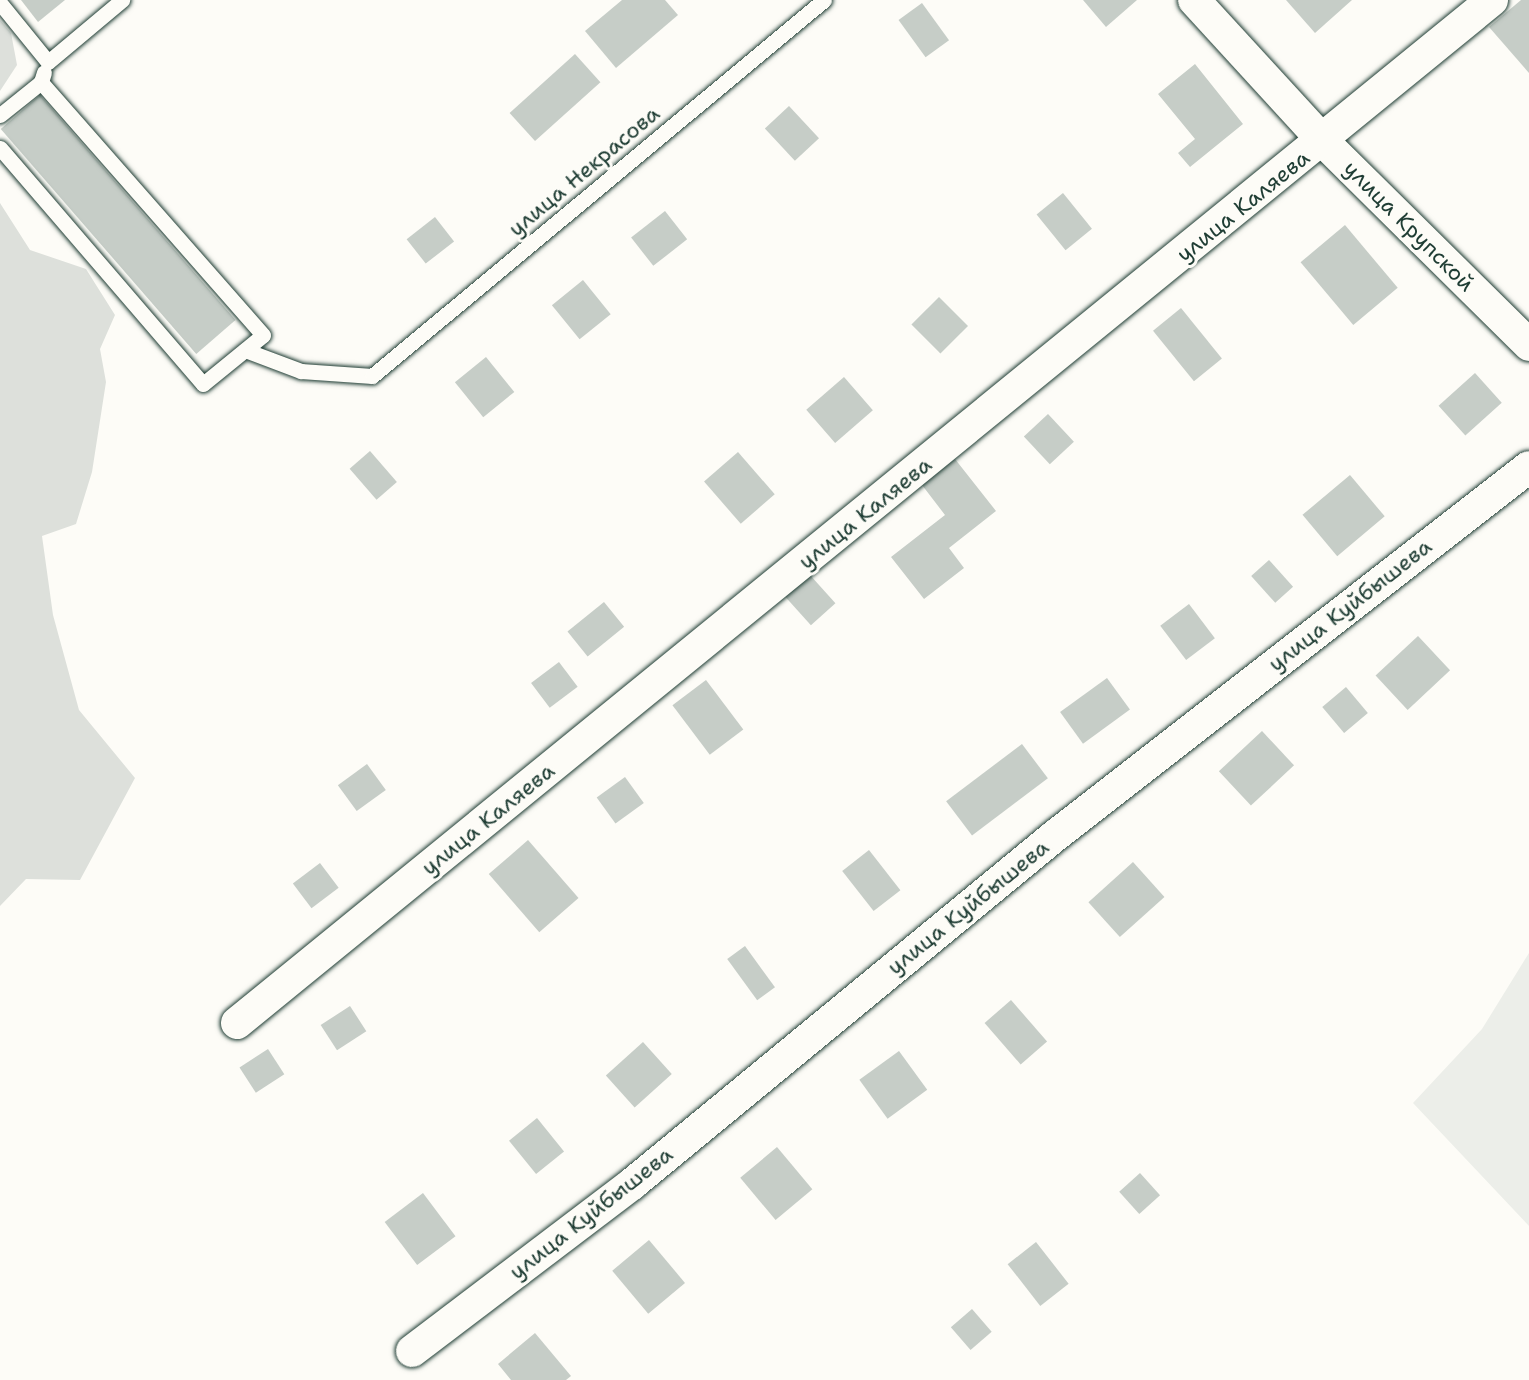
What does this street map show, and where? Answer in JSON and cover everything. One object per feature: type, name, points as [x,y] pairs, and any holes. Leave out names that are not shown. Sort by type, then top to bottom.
[{"type":"street","name":"улица Крупской","points":[[1194,0],[1323,141],[1529,345]]},
{"type":"street","name":"улица Каляева","points":[[237,1023],[1323,141],[1492,0]]},
{"type":"street","name":"улица Куйбышева","points":[[412,1351],[632,1184],[1056,835],[1529,467]]},
{"type":"lane","points":[[0,115],[41,82],[48,62],[123,0]]},
{"type":"lane","name":"улица Некрасова","points":[[245,350],[301,371],[372,376],[824,0]]},
{"type":"lane","points":[[0,3],[48,62]]},
{"type":"lane","points":[[0,148],[203,384],[263,335],[41,82]]},
{"type":"shaded area","points":[[0,20],[11,33],[17,65],[0,91]]},
{"type":"shaded area","points":[[0,203],[30,250],[86,269],[115,315],[100,349],[106,382],[92,472],[76,524],[42,536],[53,615],[79,710],[135,778],[80,880],[26,879],[0,906]]},
{"type":"shaded area","points":[[1529,953],[1529,1226],[1413,1103],[1482,1029]]},
{"type":"building","points":[[21,0],[65,0],[38,22]]},
{"type":"building","points":[[622,0],[665,0],[678,15],[616,68],[585,31]]},
{"type":"building","points":[[1083,0],[1137,0],[1106,27]]},
{"type":"building","points":[[1286,0],[1352,0],[1315,33]]},
{"type":"building","points":[[1521,0],[1529,0],[1529,73],[1489,27]]},
{"type":"building","points":[[922,3],[949,40],[926,57],[899,20]]},
{"type":"building","points":[[575,54],[600,82],[535,141],[510,113]]},
{"type":"building","points":[[1195,64],[1243,124],[1190,167],[1178,153],[1195,139],[1158,94]]},
{"type":"building","points":[[40,95],[236,320],[196,354],[1,129]]},
{"type":"building","points":[[789,106],[819,138],[795,161],[765,129]]},
{"type":"building","points":[[1063,193],[1092,229],[1066,250],[1037,214]]},
{"type":"building","points":[[665,211],[687,239],[653,266],[631,237]]},
{"type":"building","points":[[435,217],[454,241],[426,264],[407,239]]},
{"type":"building","points":[[1345,225],[1398,288],[1353,325],[1301,262]]},
{"type":"building","points":[[583,280],[611,314],[580,339],[552,305]]},
{"type":"building","points":[[939,297],[968,326],[940,354],[911,325]]},
{"type":"building","points":[[1181,308],[1222,359],[1194,381],[1153,331]]},
{"type":"building","points":[[486,357],[514,392],[483,417],[455,382]]},
{"type":"building","points":[[1475,373],[1502,403],[1465,436],[1439,406]]},
{"type":"building","points":[[844,377],[873,410],[835,443],[806,410]]},
{"type":"building","points":[[1048,414],[1074,442],[1050,464],[1024,437]]},
{"type":"building","points":[[370,451],[397,482],[377,500],[350,469]]},
{"type":"building","points":[[738,452],[775,494],[741,524],[704,482]]},
{"type":"building","points":[[955,459],[996,511],[949,548],[964,568],[924,599],[891,557],[945,515],[922,485]]},
{"type":"building","points":[[1350,475],[1385,516],[1337,556],[1303,515]]},
{"type":"building","points":[[1269,560],[1293,587],[1275,603],[1251,576]]},
{"type":"building","points":[[810,575],[835,603],[811,625],[785,597]]},
{"type":"building","points":[[604,602],[624,627],[588,656],[567,632]]},
{"type":"building","points":[[1189,604],[1215,638],[1186,660],[1160,626]]},
{"type":"building","points":[[1418,636],[1450,670],[1408,710],[1376,676]]},
{"type":"building","points":[[559,662],[578,687],[550,708],[531,683]]},
{"type":"building","points":[[1107,678],[1130,710],[1083,744],[1060,712]]},
{"type":"building","points":[[706,680],[743,730],[710,755],[672,705]]},
{"type":"building","points":[[1346,687],[1368,713],[1344,733],[1322,707]]},
{"type":"building","points":[[1262,731],[1294,765],[1251,806],[1219,771]]},
{"type":"building","points":[[1022,744],[1048,778],[972,836],[946,801]]},
{"type":"building","points":[[367,764],[386,790],[357,811],[338,785]]},
{"type":"building","points":[[625,777],[644,803],[615,823],[597,798]]},
{"type":"building","points":[[528,840],[579,898],[539,932],[489,874]]},
{"type":"building","points":[[869,850],[900,890],[874,911],[842,871]]},
{"type":"building","points":[[1133,862],[1164,897],[1120,937],[1088,902]]},
{"type":"building","points":[[320,863],[339,888],[312,908],[293,883]]},
{"type":"building","points":[[745,946],[775,987],[757,1000],[727,959]]},
{"type":"building","points":[[1011,1000],[1047,1042],[1021,1064],[985,1023]]},
{"type":"building","points":[[350,1006],[366,1031],[337,1050],[321,1025]]},
{"type":"building","points":[[643,1042],[672,1074],[635,1107],[606,1075]]},
{"type":"building","points":[[268,1049],[284,1074],[256,1093],[239,1068]]},
{"type":"building","points":[[899,1051],[927,1090],[888,1119],[859,1080]]},
{"type":"building","points":[[537,1118],[564,1151],[536,1174],[509,1141]]},
{"type":"building","points":[[777,1147],[812,1189],[776,1220],[740,1178]]},
{"type":"building","points":[[1140,1173],[1160,1195],[1139,1214],[1119,1192]]},
{"type":"building","points":[[423,1193],[455,1236],[417,1265],[385,1222]]},
{"type":"building","points":[[649,1240],[685,1283],[648,1314],[612,1271]]},
{"type":"building","points":[[1036,1242],[1069,1284],[1040,1306],[1008,1264]]},
{"type":"building","points":[[972,1309],[992,1332],[971,1350],[951,1327]]},
{"type":"building","points":[[535,1333],[571,1376],[566,1380],[511,1380],[498,1364]]}]
